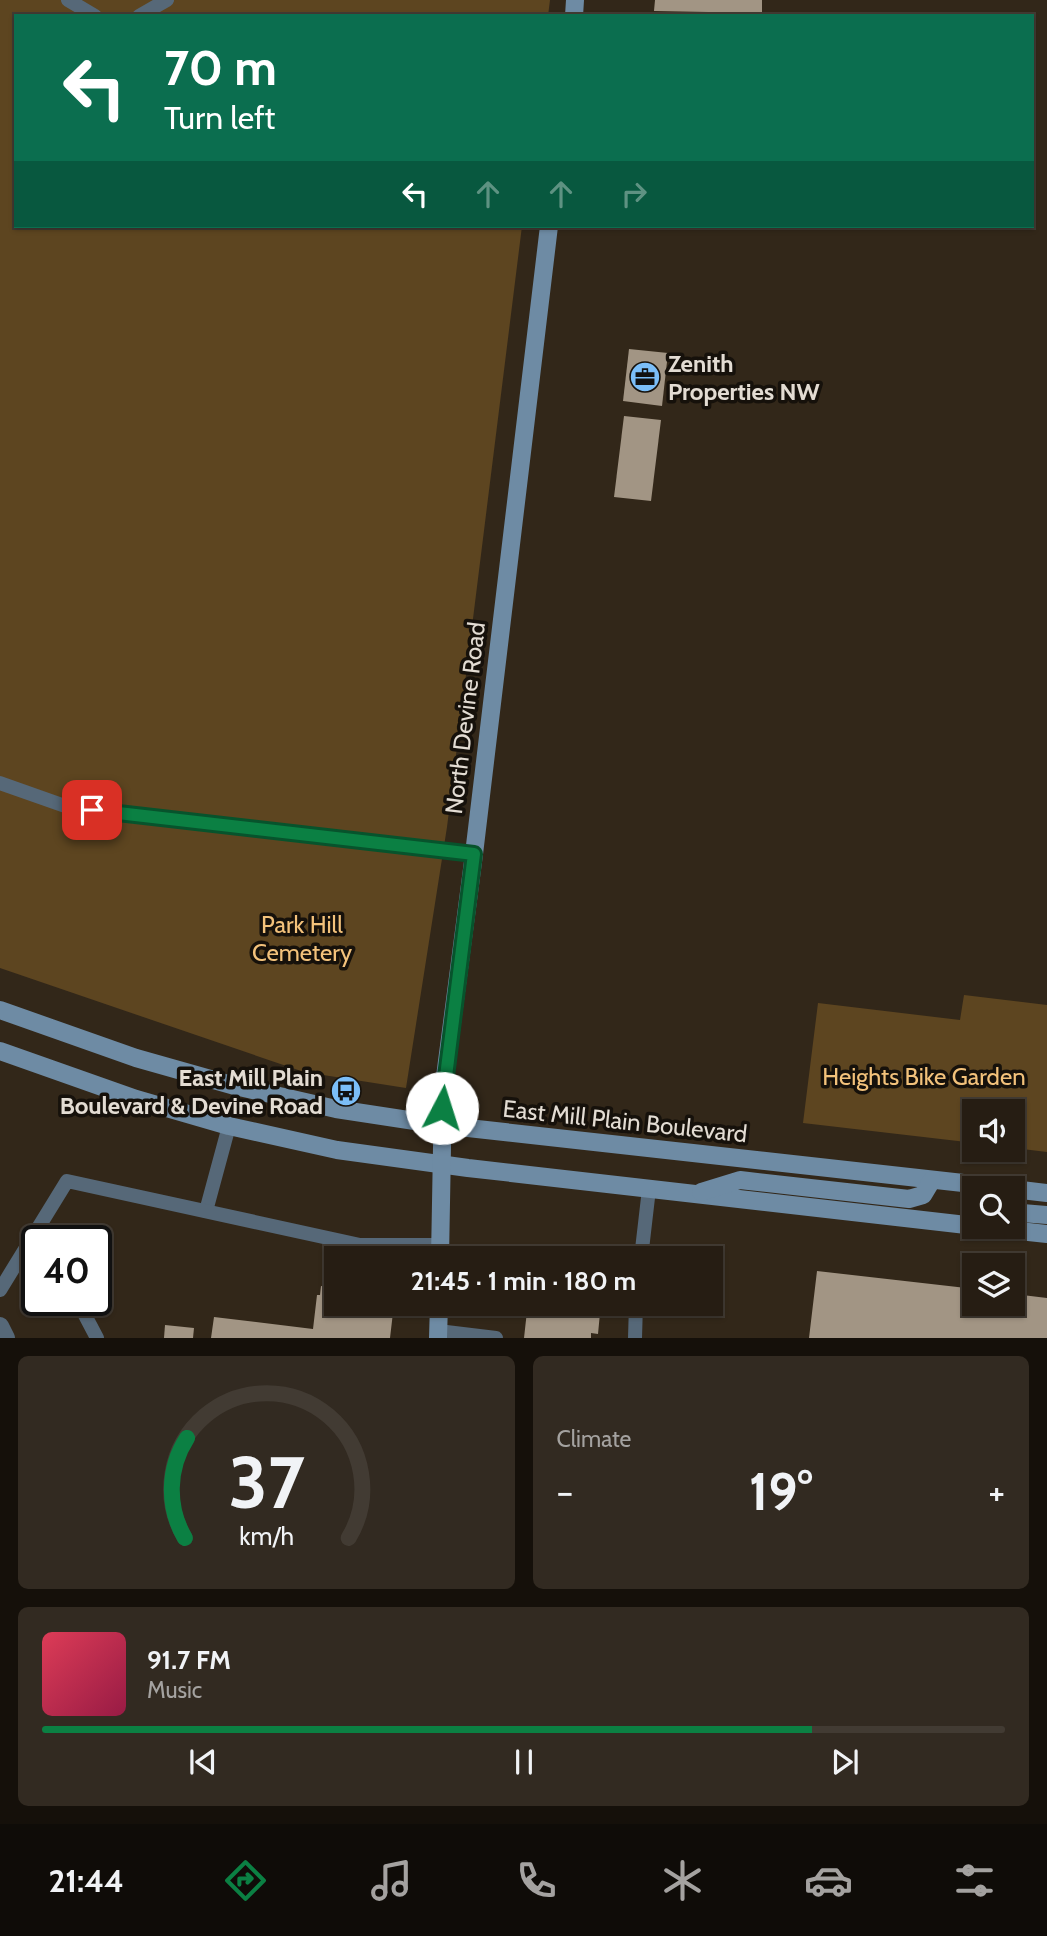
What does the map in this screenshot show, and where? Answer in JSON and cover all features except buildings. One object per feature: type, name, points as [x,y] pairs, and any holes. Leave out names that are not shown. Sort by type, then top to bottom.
[{"type":"main road","name":"North Devine Road","points":[[440,1246],[443,1090],[549,228]]},
{"type":"main road","name":"East Mill Plain Boulevard","points":[[0,1010],[136,1058],[235,1086],[336,1109],[441,1125],[962,1183]]},
{"type":"main road","points":[[0,1051],[136,1099],[229,1126],[337,1150],[440,1165],[962,1224]]},
{"type":"main road","points":[[694,1194],[740,1180],[909,1199],[923,1195],[932,1180]]},
{"type":"main road","points":[[1025,1190],[1047,1193]]},
{"type":"main road","points":[[1025,1213],[1047,1215]]},
{"type":"main road","points":[[1025,1232],[1047,1234]]},
{"type":"main road","points":[[438,1334],[439,1316]]},
{"type":"street","points":[[0,1326],[6,1338]]},
{"type":"lane","points":[[68,0],[92,14]]},
{"type":"lane","points":[[142,14],[167,0]]},
{"type":"lane","points":[[0,783],[65,806],[474,854]]},
{"type":"lane","points":[[206,1211],[229,1126]]},
{"type":"lane","points":[[44,1225],[67,1181],[371,1246]]},
{"type":"lane","points":[[642,1246],[649,1189]]},
{"type":"lane","points":[[0,1290],[21,1263]]},
{"type":"lane","points":[[85,1316],[97,1338]]},
{"type":"lane","points":[[635,1338],[636,1316]]},
{"type":"lane","points":[[438,1334],[496,1338]]},
{"type":"green space","name":"Park Hill Cemetery","points":[[0,0],[550,0],[548,14],[14,14],[14,228],[522,228],[447,827],[406,1088],[304,1072],[0,968]]},
{"type":"green space","name":"Heights Bike Garden","points":[[964,995],[1047,1005],[1047,1152],[1025,1149],[1025,1099],[962,1099],[962,1141],[803,1123],[818,1003],[960,1020]]},
{"type":"place","name":"Zenith Properties NW","points":[[645,377]]},
{"type":"place","name":"East Mill Plain Boulevard & Devine Road","points":[[346,1091]]},
{"type":"route","points":[[92,810],[474,854],[442,1108]]}]
